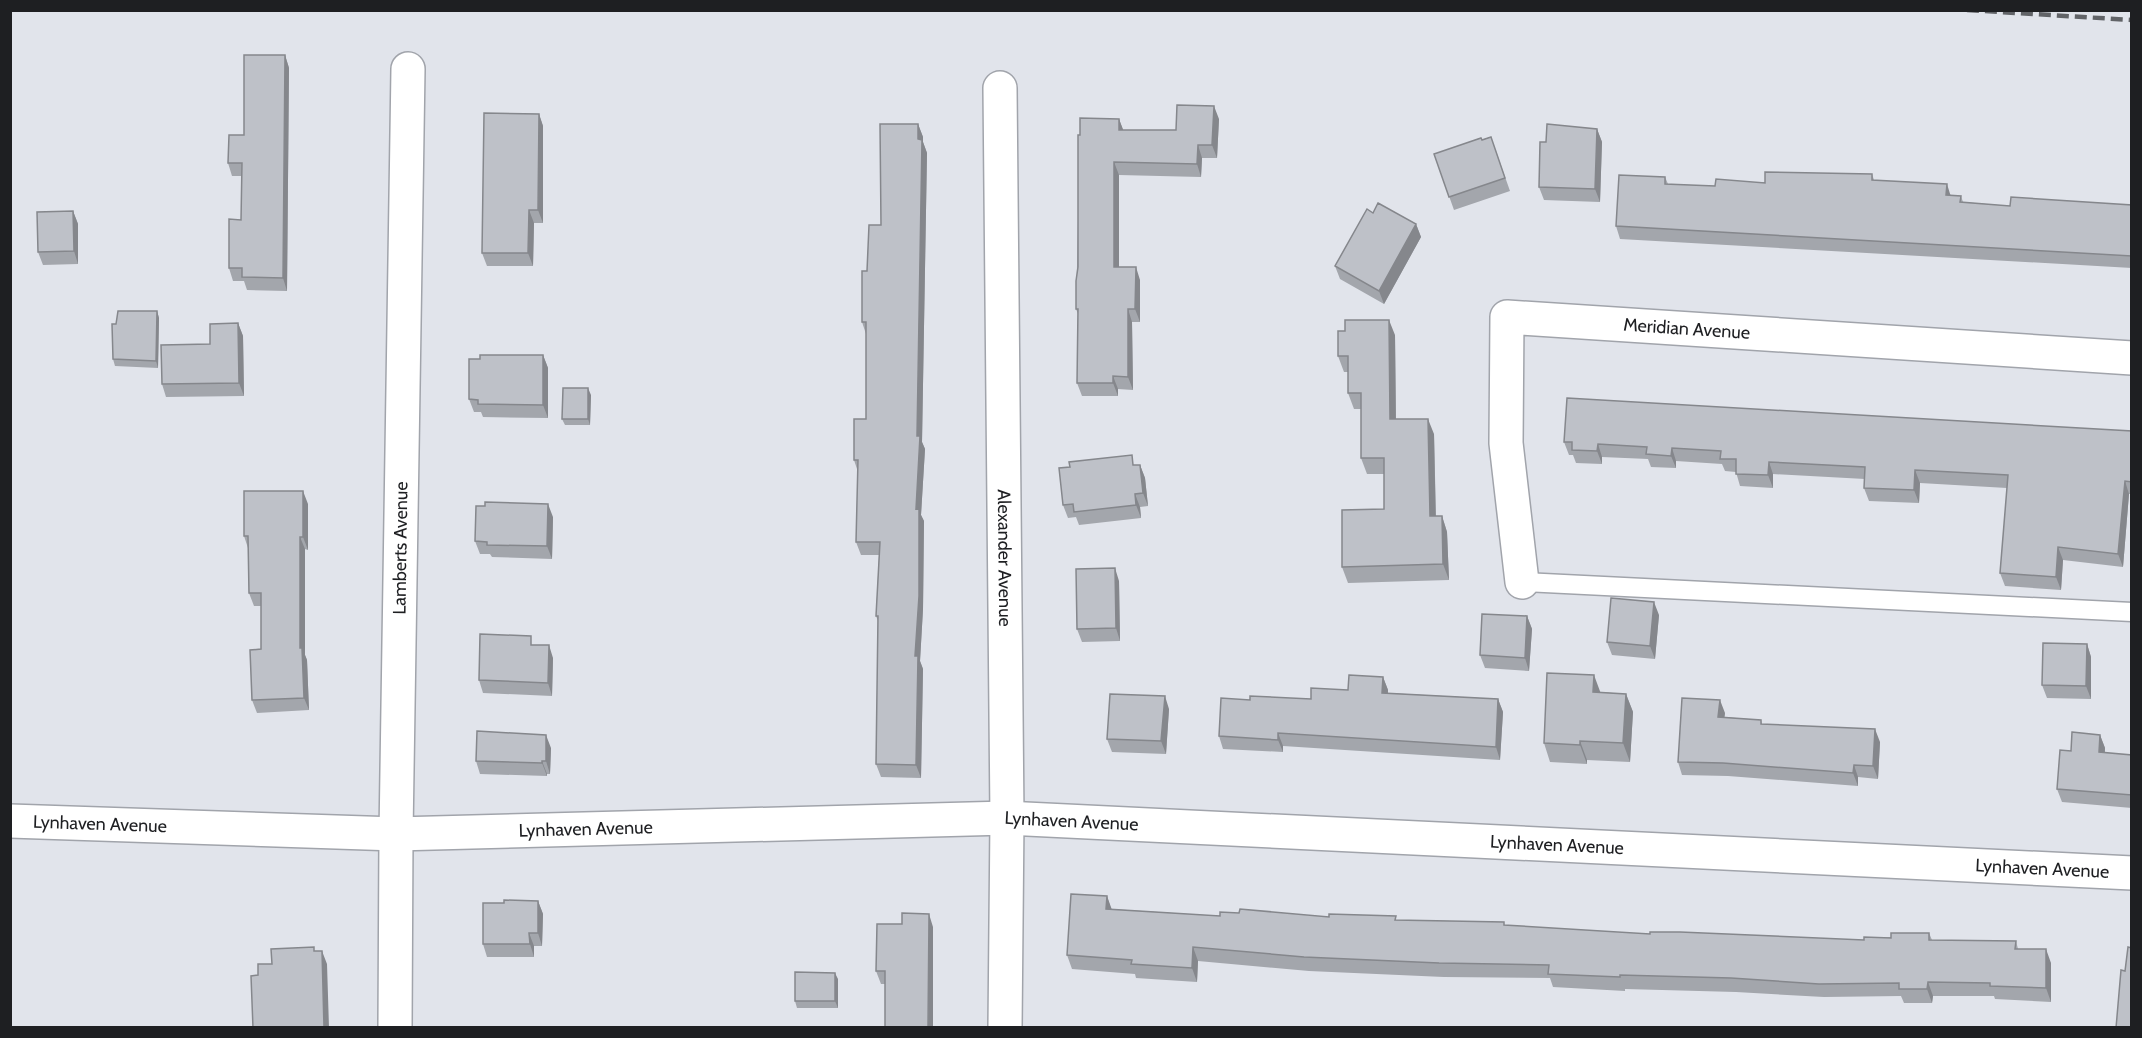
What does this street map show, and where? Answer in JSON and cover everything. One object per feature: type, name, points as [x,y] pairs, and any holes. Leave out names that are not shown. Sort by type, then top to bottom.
[{"type":"street","name":"Lamberts Avenue","points":[[396,1028],[396,834],[408,69]]},
{"type":"street","name":"Alexander Avenue","points":[[1000,88],[1007,818],[1005,1028]]},
{"type":"street","name":"Meridian Avenue","points":[[1522,582],[1506,443],[1507,317],[2132,358]]},
{"type":"street","name":"Lynhaven Avenue","points":[[10,821],[396,834],[1007,818],[2132,873]]},
{"type":"lane","points":[[1522,582],[2132,612]]},
{"type":"building","points":[[244,55],[285,55],[283,278],[242,277],[242,268],[229,268],[229,219],[241,220],[242,163],[228,163],[229,135],[244,135]]},
{"type":"building","points":[[1177,105],[1214,106],[1212,145],[1198,145],[1197,164],[1114,162],[1114,267],[1136,267],[1135,309],[1128,309],[1128,377],[1113,376],[1113,383],[1077,383],[1076,281],[1080,118],[1119,119],[1119,130],[1176,130]]},
{"type":"building","points":[[484,113],[539,114],[538,210],[529,210],[528,253],[482,253]]},
{"type":"building","points":[[880,124],[918,124],[918,139],[922,140],[917,436],[920,436],[916,509],[919,508],[919,596],[915,656],[918,656],[916,765],[876,764],[878,616],[876,616],[880,542],[856,542],[858,460],[854,460],[854,419],[866,419],[866,322],[862,322],[862,271],[867,271],[869,225],[881,225]]},
{"type":"building","points":[[1547,124],[1597,129],[1595,189],[1539,187],[1540,142],[1546,142]]},
{"type":"building","points":[[1491,137],[1505,178],[1449,197],[1434,154],[1481,138],[1482,140]]},
{"type":"building","points":[[1765,172],[1872,174],[1872,180],[1947,184],[1946,195],[1961,196],[1960,202],[2010,206],[2011,197],[2132,205],[2132,256],[1616,226],[1619,175],[1665,177],[1665,184],[1715,186],[1716,179],[1765,183]]},
{"type":"building","points":[[1378,203],[1416,224],[1379,291],[1335,266],[1367,209],[1373,213]]},
{"type":"building","points":[[73,211],[74,251],[38,252],[37,212]]},
{"type":"building","points":[[118,311],[157,311],[156,361],[113,359],[112,324],[116,324]]},
{"type":"building","points":[[1345,320],[1389,320],[1390,419],[1428,419],[1430,516],[1442,516],[1443,564],[1342,567],[1342,510],[1384,509],[1384,458],[1361,458],[1361,393],[1348,393],[1348,356],[1338,356],[1338,331],[1345,331]]},
{"type":"building","points":[[238,323],[239,383],[162,384],[161,345],[210,344],[210,324]]},
{"type":"building","points":[[480,355],[543,355],[543,405],[478,404],[478,400],[469,399],[469,359],[480,359]]},
{"type":"building","points":[[563,388],[588,388],[588,419],[562,419]]},
{"type":"building","points":[[1567,398],[2132,431],[2132,482],[2125,481],[2118,554],[2058,547],[2056,577],[2000,573],[2008,475],[1915,470],[1914,490],[1864,488],[1865,467],[1769,462],[1768,475],[1736,474],[1736,459],[1720,459],[1721,451],[1672,448],[1671,456],[1646,454],[1647,447],[1598,444],[1597,451],[1572,450],[1572,442],[1564,442]]},
{"type":"building","points":[[1132,455],[1133,465],[1140,465],[1143,493],[1135,494],[1136,505],[1074,512],[1073,504],[1063,505],[1059,468],[1070,467],[1069,462]]},
{"type":"building","points":[[244,491],[303,491],[303,537],[300,537],[300,648],[302,648],[304,698],[252,700],[250,650],[261,649],[261,593],[249,593],[248,536],[244,536]]},
{"type":"building","points":[[485,502],[548,504],[547,546],[487,545],[487,542],[475,541],[476,506],[485,506]]},
{"type":"building","points":[[1115,568],[1116,628],[1077,629],[1076,569]]},
{"type":"building","points":[[1611,598],[1654,602],[1650,646],[1607,642]]},
{"type":"building","points":[[1482,614],[1527,616],[1525,658],[1480,655]]},
{"type":"building","points":[[480,634],[531,636],[531,645],[549,645],[548,683],[479,680]]},
{"type":"building","points":[[2043,643],[2087,644],[2086,686],[2042,685]]},
{"type":"building","points":[[1547,673],[1594,675],[1593,692],[1626,694],[1623,743],[1580,741],[1580,745],[1544,743]]},
{"type":"building","points":[[1349,675],[1383,677],[1382,693],[1498,699],[1496,747],[1278,733],[1278,740],[1219,736],[1221,698],[1250,700],[1250,696],[1311,699],[1311,688],[1348,690]]},
{"type":"building","points":[[1110,694],[1165,696],[1161,741],[1107,739]]},
{"type":"building","points":[[1682,698],[1720,700],[1718,717],[1761,720],[1761,724],[1875,729],[1873,766],[1854,765],[1853,773],[1723,763],[1678,762]]},
{"type":"building","points":[[477,731],[546,735],[546,761],[542,763],[476,761]]},
{"type":"building","points":[[2072,732],[2100,735],[2099,752],[2132,755],[2132,795],[2057,789],[2060,750],[2071,751]]},
{"type":"building","points":[[1071,894],[1107,896],[1106,909],[1220,916],[1220,912],[1239,913],[1240,909],[1329,917],[1329,914],[1396,916],[1395,920],[1504,922],[1504,925],[1650,934],[1650,932],[1680,932],[1864,940],[1864,937],[1891,938],[1891,933],[1929,933],[1929,940],[2016,941],[2015,949],[2046,949],[2046,988],[1990,986],[1990,983],[1928,982],[1927,989],[1899,989],[1899,983],[1819,984],[1731,978],[1548,974],[1549,965],[1304,957],[1193,947],[1192,968],[1131,964],[1132,960],[1067,955]]},
{"type":"building","points":[[504,900],[538,901],[538,933],[529,933],[530,944],[483,944],[483,903],[504,903]]},
{"type":"building","points":[[902,913],[929,914],[928,1028],[885,1028],[885,971],[876,971],[877,924],[902,924]]},
{"type":"building","points":[[314,947],[314,951],[322,951],[324,1028],[253,1028],[251,976],[258,975],[258,964],[272,964],[271,949]]},
{"type":"building","points":[[2128,947],[2132,948],[2132,1028],[2116,1028],[2121,970],[2125,971]]},
{"type":"building","points":[[795,972],[835,973],[835,1001],[795,1001]]},
{"type":"railway","points":[[1967,10],[2132,20]]}]
